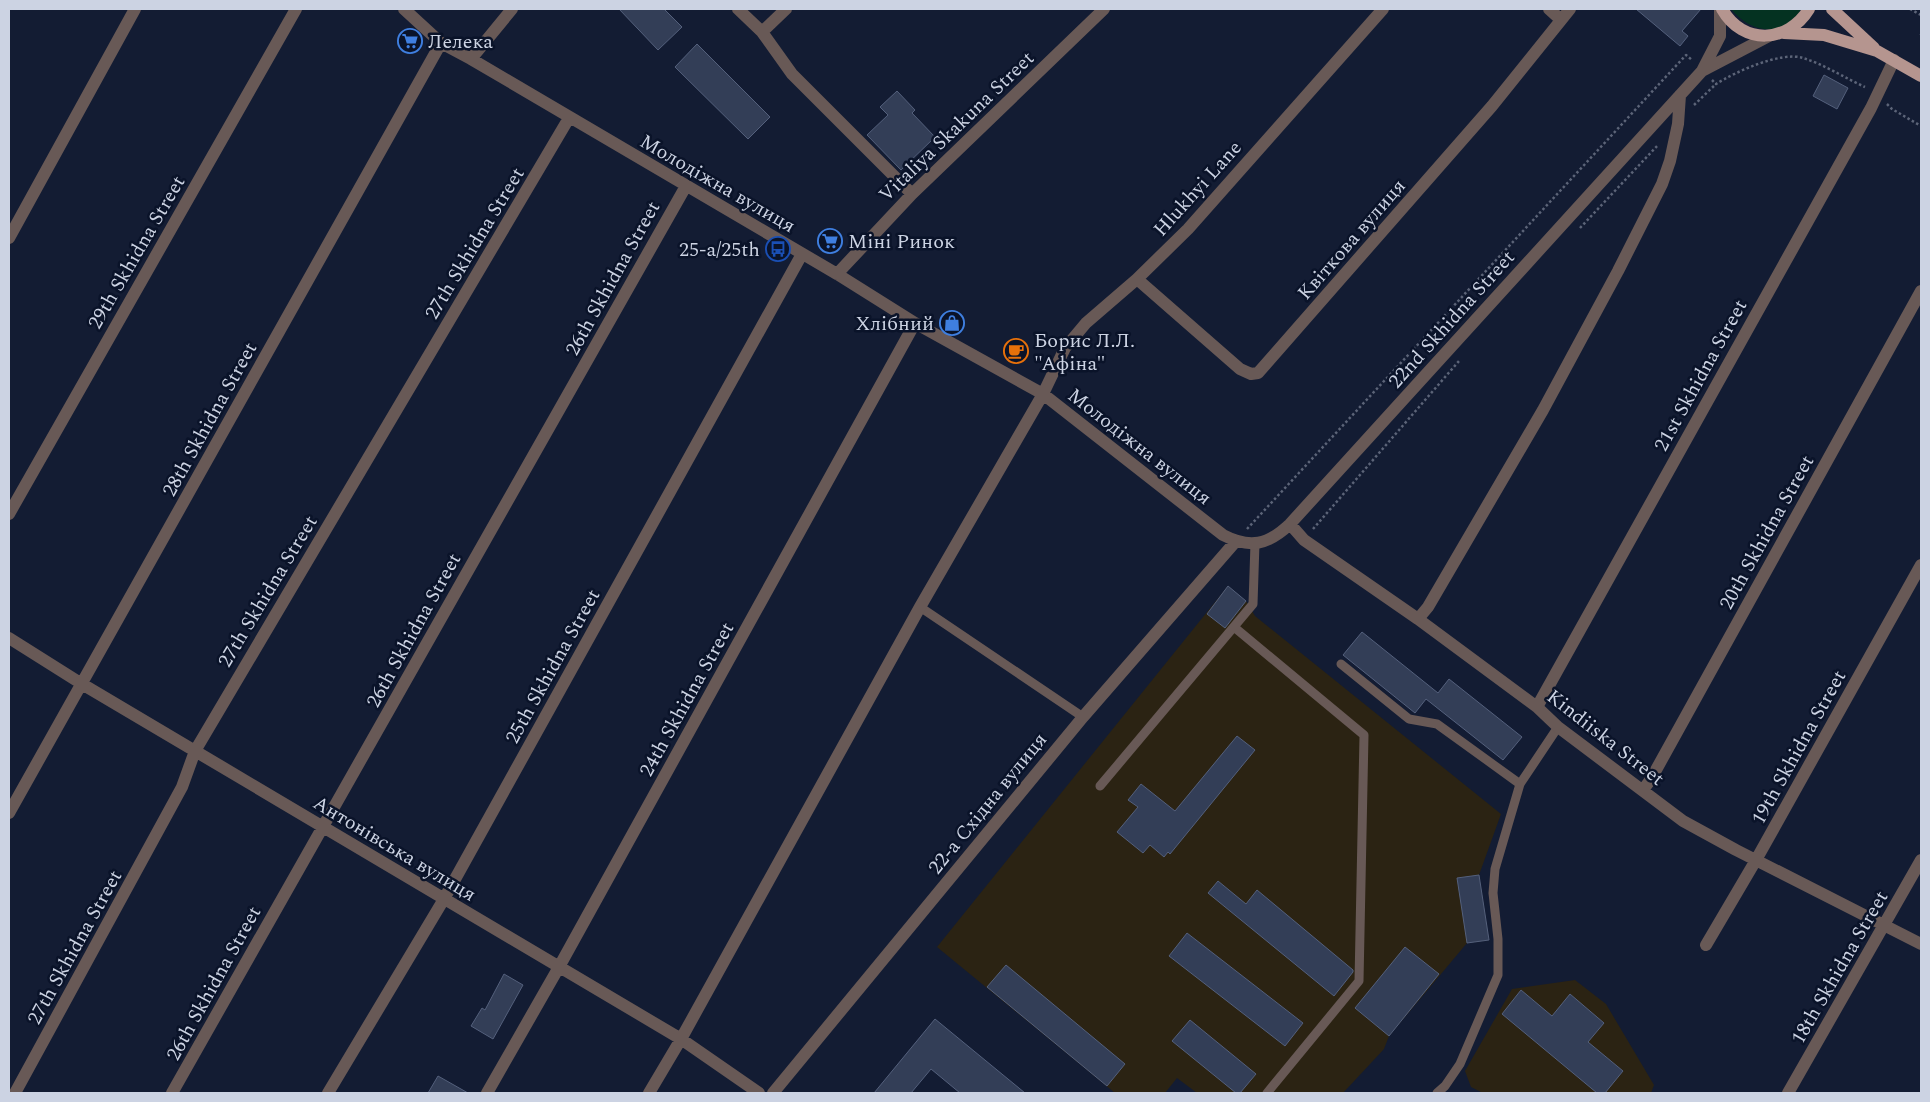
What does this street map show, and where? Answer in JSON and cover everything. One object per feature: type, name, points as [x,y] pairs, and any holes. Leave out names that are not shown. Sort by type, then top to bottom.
[{"type":"main road","points":[[1721,9],[1735,25],[1745,32],[1768,36],[1784,33],[1824,35],[1877,51],[1921,76]]},
{"type":"main road","points":[[1784,33],[1794,27],[1809,9]]},
{"type":"main road","points":[[1832,9],[1877,51]]},
{"type":"street","points":[[9,238],[135,9]]},
{"type":"street","name":"29th Skhidna Street","points":[[9,514],[296,9]]},
{"type":"street","name":"Молодіжна вулиця","points":[[404,9],[441,43],[837,274],[916,323],[1044,394],[1223,535],[1236,541]]},
{"type":"street","points":[[471,59],[512,9]]},
{"type":"street","points":[[738,9],[762,32],[792,74],[912,194]]},
{"type":"street","points":[[762,32],[786,9]]},
{"type":"street","name":"Vitaliya Skakuna Street","points":[[837,274],[912,194],[1104,9]]},
{"type":"street","name":"Hlukhyi Lane","points":[[649,1093],[681,1039],[920,607],[1044,394],[1065,348],[1073,336],[1188,229],[1383,9]]},
{"type":"street","points":[[1549,9],[1560,19]]},
{"type":"street","name":"Квіткова вулиця","points":[[1137,278],[1240,369],[1251,374],[1258,373],[1492,106],[1560,19],[1570,9]]},
{"type":"street","points":[[1702,70],[1720,36],[1721,9]]},
{"type":"street","points":[[1702,70],[1768,36]]},
{"type":"street","name":"28th Skhidna Street","points":[[9,813],[441,43]]},
{"type":"street","name":"21st Skhidna Street","points":[[1538,707],[1871,108],[1894,60]]},
{"type":"street","name":"22nd Skhidna Street","points":[[1236,541],[1255,543],[1273,538],[1290,524],[1702,70]]},
{"type":"street","points":[[1418,619],[1428,607],[1543,410],[1618,271],[1662,184],[1670,161],[1678,124],[1680,95]]},
{"type":"street","name":"27th Skhidna Street","points":[[15,1093],[182,787],[195,751],[569,118]]},
{"type":"street","name":"26th Skhidna Street","points":[[172,1093],[686,186]]},
{"type":"street","name":"25th Skhidna Street","points":[[328,1093],[444,899],[802,254]]},
{"type":"street","name":"20th Skhidna Street","points":[[1643,790],[1656,771],[1921,291]]},
{"type":"street","name":"24th Skhidna Street","points":[[487,1093],[559,967],[916,323]]},
{"type":"street","name":"Kindiiska Street","points":[[1290,524],[1304,540],[1418,619],[1538,707],[1558,727],[1683,821],[1921,944]]},
{"type":"street","name":"22-а Східна вулиця","points":[[773,1093],[1083,717],[1236,541]]},
{"type":"street","name":"19th Skhidna Street","points":[[1706,945],[1756,860],[1921,565]]},
{"type":"street","name":"Антонівська вулиця","points":[[9,638],[82,684],[681,1039],[759,1093]]},
{"type":"street","name":"18th Skhidna Street","points":[[1788,1093],[1921,860]]},
{"type":"lane","points":[[1100,786],[1253,604],[1255,543]]},
{"type":"lane","points":[[920,607],[1083,717]]},
{"type":"lane","points":[[1234,627],[1364,736],[1359,981],[1267,1093]]},
{"type":"lane","points":[[1341,664],[1409,719],[1437,724],[1520,784]]},
{"type":"lane","points":[[1437,1093],[1445,1086],[1460,1064],[1498,975],[1498,939],[1493,893],[1495,869],[1520,784],[1558,727]]},
{"type":"path","points":[[1910,9],[1921,15]]},
{"type":"path","points":[[1678,124],[1704,94],[1716,84]]},
{"type":"path","points":[[1578,230],[1658,145]]},
{"type":"path","points":[[1304,540],[1460,360]]},
{"type":"shaded area","points":[[1228,586],[1246,601],[1255,616],[1501,814],[1479,875],[1489,940],[1467,943],[1389,1036],[1384,1049],[1343,1093],[1197,1093],[1177,1078],[1165,1093],[1115,1093],[937,947]]},
{"type":"shaded area","points":[[1575,980],[1606,1004],[1654,1085],[1651,1093],[1483,1093],[1471,1087],[1465,1071],[1512,989]]},
{"type":"green space","points":[[1731,9],[1801,9],[1794,19],[1786,25],[1776,29],[1767,29],[1748,23]]},
{"type":"building","points":[[619,9],[664,9],[682,27],[658,50]]},
{"type":"building","points":[[1636,9],[1701,9],[1682,31],[1688,36],[1680,46]]},
{"type":"building","points":[[697,44],[770,117],[748,139],[675,67]]},
{"type":"building","points":[[1824,75],[1848,88],[1837,109],[1813,96]]},
{"type":"building","points":[[897,91],[915,110],[912,113],[935,137],[901,170],[867,135],[888,115],[880,107]]},
{"type":"building","points":[[1228,586],[1246,601],[1225,628],[1207,614]]},
{"type":"building","points":[[1362,632],[1438,693],[1449,679],[1522,737],[1503,760],[1426,699],[1415,713],[1343,655]]},
{"type":"building","points":[[1237,736],[1255,750],[1170,854],[1168,852],[1164,857],[1150,845],[1143,853],[1117,832],[1138,807],[1128,800],[1141,784],[1175,811]]},
{"type":"building","points":[[1479,875],[1489,940],[1467,943],[1457,878]]},
{"type":"building","points":[[1218,881],[1246,904],[1257,890],[1353,970],[1334,996],[1208,893]]},
{"type":"building","points":[[1187,933],[1303,1023],[1285,1046],[1169,956]]},
{"type":"building","points":[[1405,947],[1439,974],[1389,1036],[1355,1008]]},
{"type":"building","points":[[1006,965],[1125,1064],[1107,1086],[987,987]]},
{"type":"building","points":[[504,974],[523,985],[493,1039],[471,1026],[482,1008],[485,1010]]},
{"type":"building","points":[[1521,990],[1552,1016],[1570,994],[1604,1023],[1588,1042],[1623,1071],[1605,1093],[1597,1093],[1502,1014]]},
{"type":"building","points":[[935,1019],[1025,1093],[960,1093],[931,1069],[911,1093],[874,1093]]},
{"type":"building","points":[[1190,1020],[1256,1074],[1240,1093],[1236,1093],[1172,1041]]},
{"type":"building","points":[[438,1076],[468,1093],[428,1093]]},
{"type":"place","name":"Лелека","points":[[410,41]]},
{"type":"place","name":"Міні Ринок","points":[[830,241]]},
{"type":"place","name":"25-а/25th","points":[[778,249]]},
{"type":"place","name":"Хлібний","points":[[952,323]]},
{"type":"place","name":"Борис Л.Л. \"Афіна\"","points":[[1016,351]]}]
